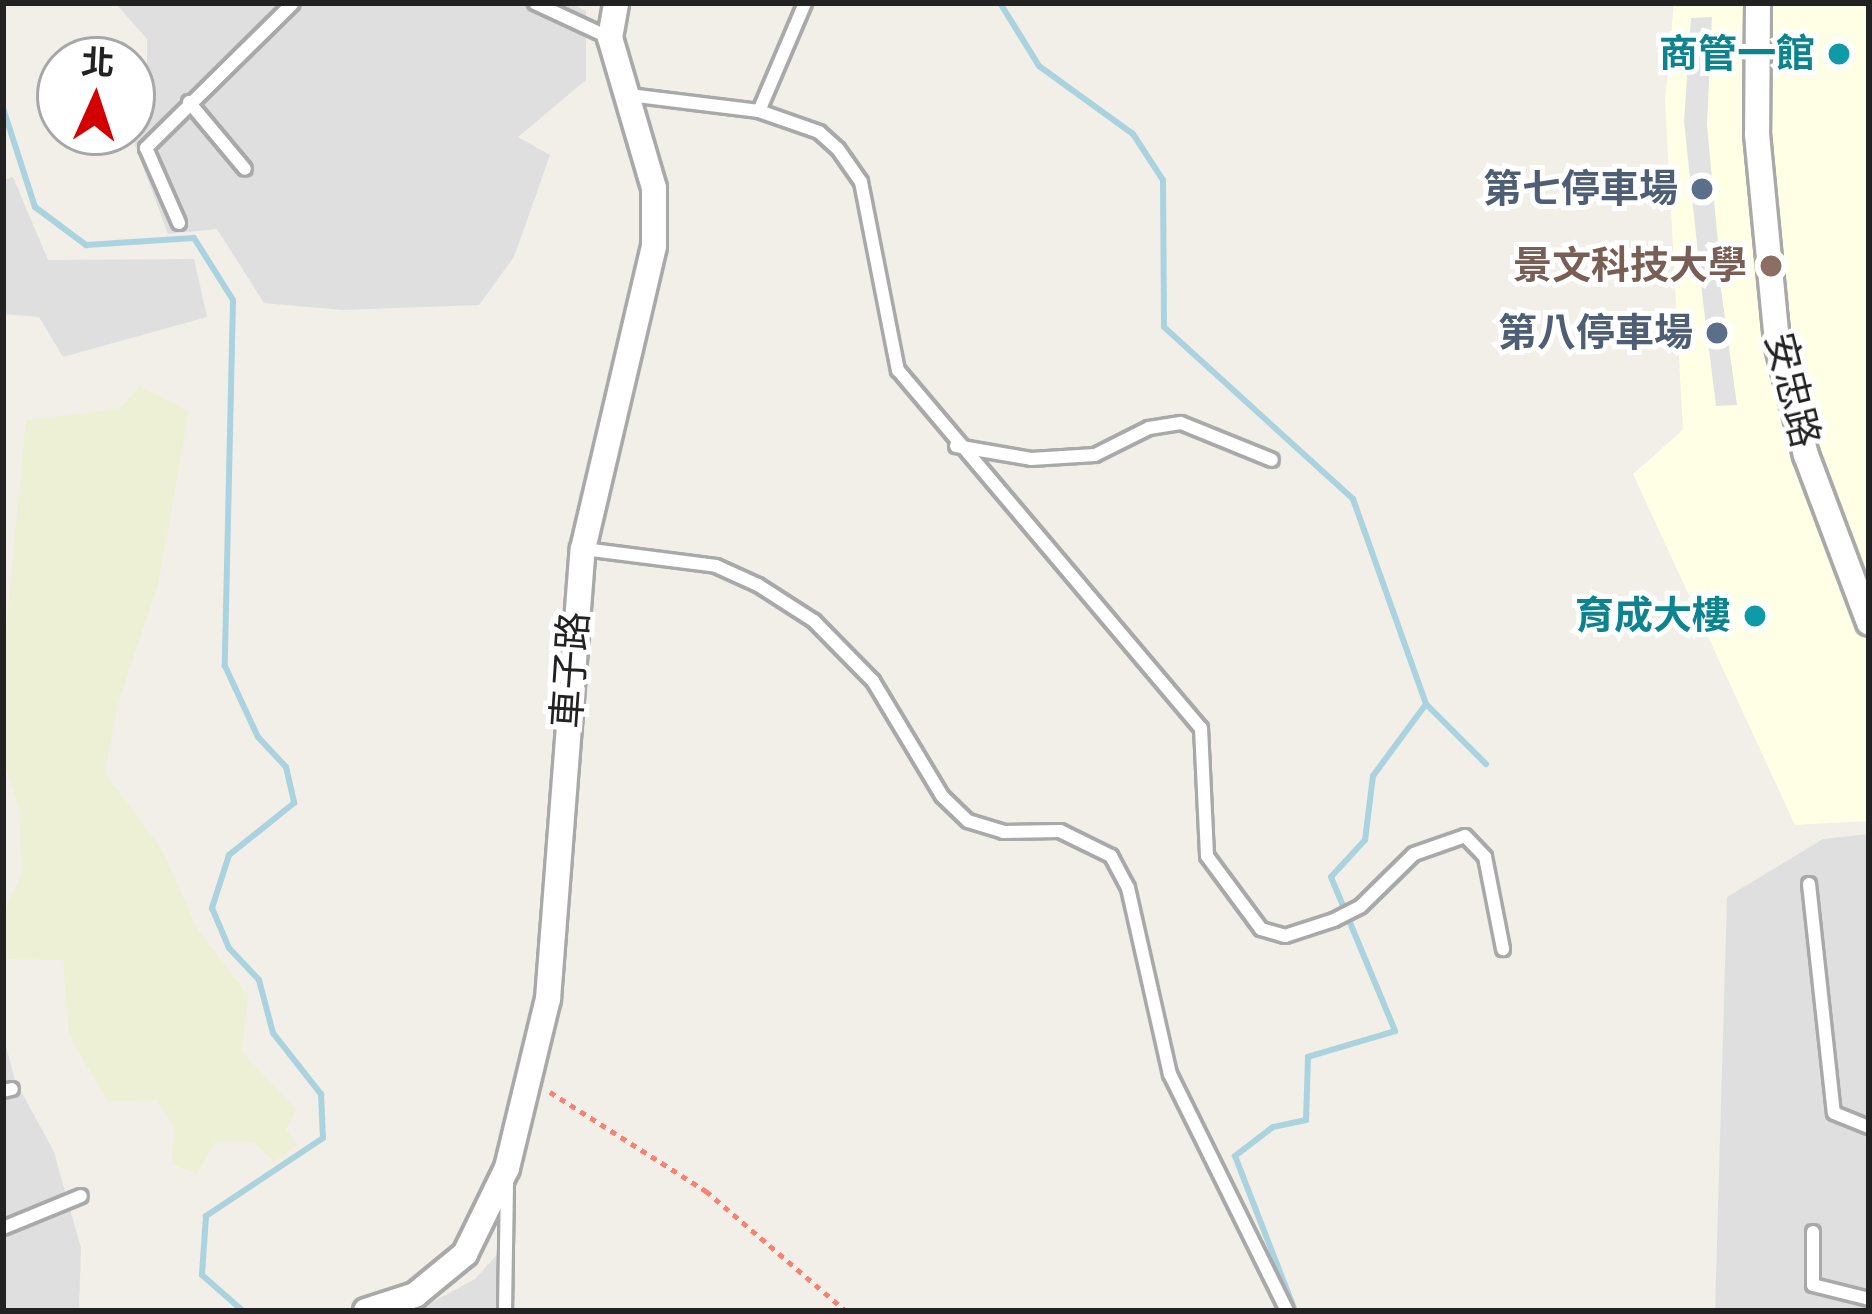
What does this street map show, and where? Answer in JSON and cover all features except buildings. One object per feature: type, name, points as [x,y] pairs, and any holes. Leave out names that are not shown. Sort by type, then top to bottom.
[{"type":"street","name":"車子路","points":[[507,1168],[548,999],[583,549],[654,246],[653,188],[610,38],[616,3]]},
{"type":"street","name":"安忠路","points":[[1758,3],[1757,134],[1777,343],[1806,455],[1869,623]]},
{"type":"street","points":[[366,1311],[416,1294],[465,1254],[507,1168]]},
{"type":"lane","points":[[179,223],[146,148],[293,3]]},
{"type":"lane","points":[[536,3],[610,38]]},
{"type":"lane","points":[[759,111],[805,3]]},
{"type":"lane","points":[[628,95],[759,111],[819,132],[861,182],[890,356],[956,446],[1201,728],[1207,856],[1261,929],[1285,936],[1334,920],[1361,906],[1414,854],[1465,836],[1480,843],[1485,857],[1503,949]]},
{"type":"lane","points":[[189,102],[245,169]]},
{"type":"lane","points":[[956,446],[1031,459],[1095,455],[1149,428],[1181,423],[1272,460]]},
{"type":"lane","points":[[583,549],[716,566],[758,585],[814,621],[874,681],[942,796],[968,821],[1003,832],[1060,831],[1111,856],[1128,887],[1170,1074],[1287,1311]]},
{"type":"lane","points":[[1809,884],[1834,1113],[1869,1127]]},
{"type":"lane","name":"車子路","points":[[505,1311],[507,1168]]},
{"type":"lane","points":[[3,1228],[81,1196]]},
{"type":"lane","points":[[1813,1232],[1813,1285],[1869,1298]]},
{"type":"path","points":[[530,1079],[706,1191],[846,1311]]},
{"type":"shaded area","points":[[115,3],[570,3],[586,11],[586,80],[518,137],[550,155],[514,257],[479,305],[342,310],[264,303],[217,229],[168,234],[139,156],[156,156],[156,36],[144,36]]},
{"type":"shaded area","name":"景文科技大學","points":[[1674,3],[1869,3],[1869,821],[1795,825],[1633,474],[1683,430],[1665,101]]},
{"type":"shaded area","name":"第七停車場","points":[[1712,17],[1707,125],[1719,253],[1698,254],[1684,121],[1691,18]]},
{"type":"shaded area","points":[[13,177],[48,260],[194,259],[207,317],[63,357],[39,317],[3,314],[3,180]]},
{"type":"shaded area","name":"第八停車場","points":[[1698,261],[1717,261],[1737,405],[1716,406]]},
{"type":"shaded area","points":[[139,386],[189,411],[158,585],[118,704],[105,772],[164,853],[197,928],[248,995],[242,1052],[296,1109],[286,1130],[298,1145],[273,1163],[256,1143],[216,1141],[197,1174],[171,1164],[174,1128],[157,1100],[107,1101],[69,1035],[63,960],[3,959],[3,915],[21,874],[19,809],[3,758],[3,660],[26,420],[120,409]]},
{"type":"shaded area","points":[[1869,834],[1869,1311],[1715,1311],[1727,897],[1823,839]]},
{"type":"shaded area","points":[[3,1035],[15,1080],[54,1152],[81,1248],[79,1311],[3,1311]]},
{"type":"shaded area","points":[[512,1238],[515,1311],[416,1311],[475,1279]]},
{"type":"waterway","points":[[1000,3],[1039,66],[1133,134],[1163,180],[1164,327],[1353,499],[1426,704],[1373,776],[1365,840],[1331,877],[1395,1031],[1308,1057],[1306,1120],[1273,1127],[1235,1156],[1295,1311]]},
{"type":"waterway","points":[[3,108],[35,207],[86,245],[194,238],[233,300],[225,666],[258,737],[286,767],[294,803],[229,855],[212,908],[229,948],[259,980],[273,1033],[321,1094],[323,1138],[206,1216],[202,1275],[243,1311]]},
{"type":"waterway","points":[[1426,704],[1486,764]]},
{"type":"place","name":"商管一館","points":[[1839,54]]},
{"type":"place","name":"第七停車場","points":[[1702,189]]},
{"type":"place","name":"景文科技大學","points":[[1771,266]]},
{"type":"place","name":"第八停車場","points":[[1717,333]]},
{"type":"place","name":"育成大樓","points":[[1755,616]]}]
